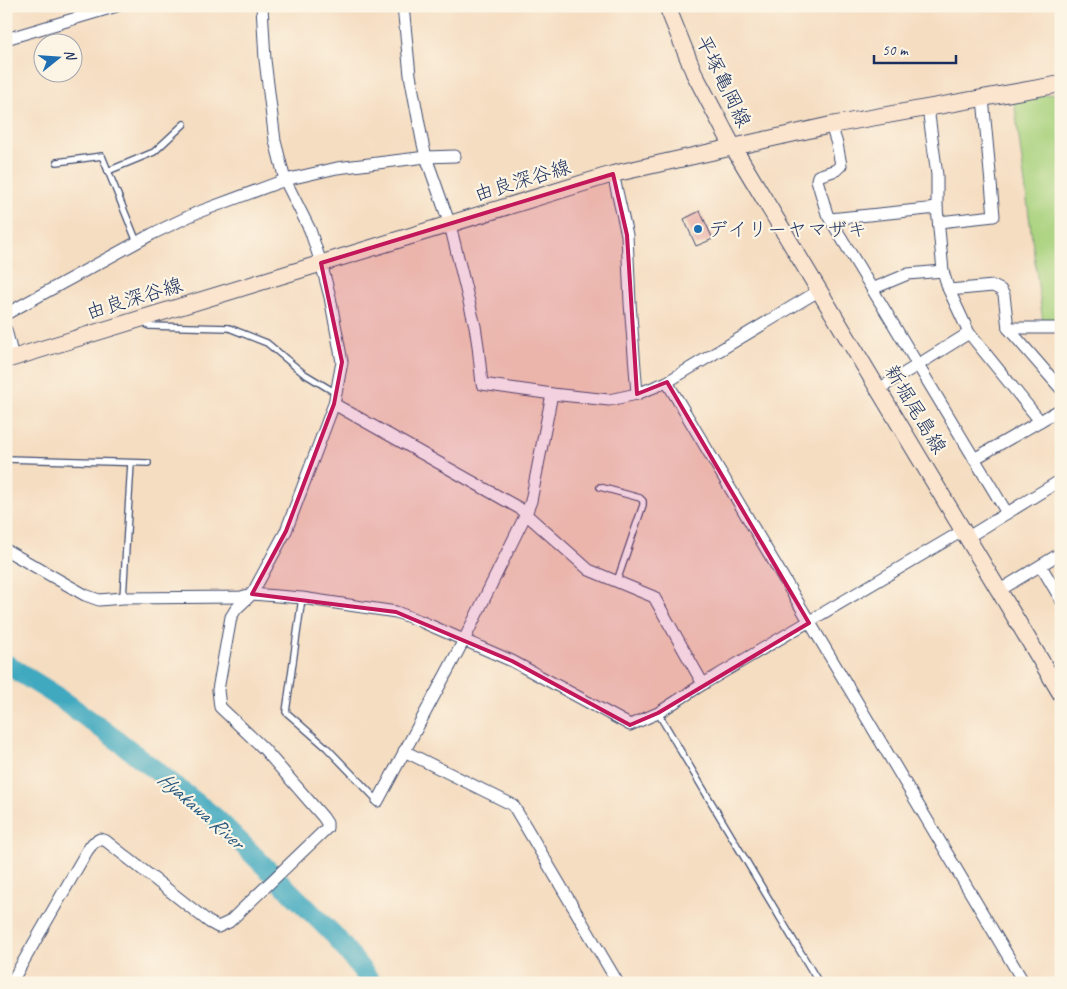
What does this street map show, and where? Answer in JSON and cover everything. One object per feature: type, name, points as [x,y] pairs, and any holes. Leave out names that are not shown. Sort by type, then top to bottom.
[{"type":"main road","name":"平塚亀岡線","points":[[667,6],[694,73],[733,147]]},
{"type":"main road","name":"由良深谷線","points":[[10,358],[613,174],[831,125],[1061,84]]},
{"type":"main road","name":"新堀尾島線","points":[[733,147],[1061,694]]},
{"type":"street","points":[[6,39],[117,6]]},
{"type":"street","points":[[11,983],[88,851],[93,843],[100,839],[106,841],[209,922],[218,927],[229,922],[327,828],[327,823],[323,817],[264,749],[220,707],[218,690],[231,617],[236,608],[252,594],[286,531],[335,399],[342,362],[330,298],[321,263],[310,230],[284,180],[275,141],[264,60],[262,6]]},
{"type":"street","points":[[403,6],[410,75],[426,157],[450,225],[475,326],[482,384],[609,400],[637,394],[667,382],[820,290]]},
{"type":"street","points":[[939,222],[994,216],[983,98]]},
{"type":"street","points":[[928,108],[937,174],[937,208],[943,271],[949,290],[969,333],[1040,420]]},
{"type":"street","points":[[831,125],[841,165],[836,170],[818,176],[817,180],[827,214],[1006,513]]},
{"type":"street","points":[[6,314],[137,242],[196,213],[284,180],[337,168],[426,157],[455,156]]},
{"type":"street","points":[[613,174],[628,236],[630,303],[637,394]]},
{"type":"street","points":[[830,219],[937,208]]},
{"type":"street","points":[[872,289],[908,274],[943,271]]},
{"type":"street","points":[[949,290],[997,287],[1004,295],[1008,328],[1061,389]]},
{"type":"street","points":[[1008,328],[1061,328]]},
{"type":"street","points":[[6,330],[10,358]]},
{"type":"street","points":[[879,389],[969,333]]},
{"type":"street","points":[[667,382],[1024,983]]},
{"type":"street","points":[[378,801],[464,640],[526,514],[531,501],[552,394]]},
{"type":"street","points":[[335,399],[519,508],[589,570],[654,596],[703,684]]},
{"type":"street","points":[[974,459],[1061,409]]},
{"type":"street","points":[[6,550],[85,595],[99,600],[241,596],[252,594],[302,598],[396,612],[434,626],[512,661],[630,725],[658,713],[703,684],[1061,480]]},
{"type":"street","points":[[1000,590],[1061,553]]},
{"type":"street","points":[[1041,566],[1061,600]]},
{"type":"street","points":[[404,751],[513,805],[618,983]]},
{"type":"lane","points":[[108,171],[154,152],[184,124]]},
{"type":"lane","points":[[58,162],[102,156],[137,242]]},
{"type":"lane","points":[[139,319],[149,326],[230,328],[266,343],[335,399]]},
{"type":"lane","points":[[6,459],[148,462]]},
{"type":"lane","points":[[123,598],[131,462]]},
{"type":"lane","points":[[600,487],[640,498],[643,501],[617,581]]},
{"type":"lane","points":[[302,598],[286,712],[327,748],[378,801]]},
{"type":"lane","points":[[658,713],[818,983]]},
{"type":"highlighted area","points":[[613,174],[627,235],[637,394],[667,382],[809,623],[658,713],[630,725],[512,661],[396,612],[252,594],[286,531],[334,404],[342,362],[321,263]]},
{"type":"green space","points":[[1061,92],[1061,324],[1043,323],[1014,100]]},
{"type":"building","name":"デイリーヤマザキ","points":[[700,211],[713,239],[696,246],[684,219]]},
{"type":"waterway","name":"Hyakawa River","points":[[6,664],[57,696],[121,743],[216,818],[335,936],[372,983]]},
{"type":"place","name":"デイリーヤマザキ","points":[[698,229]]}]
